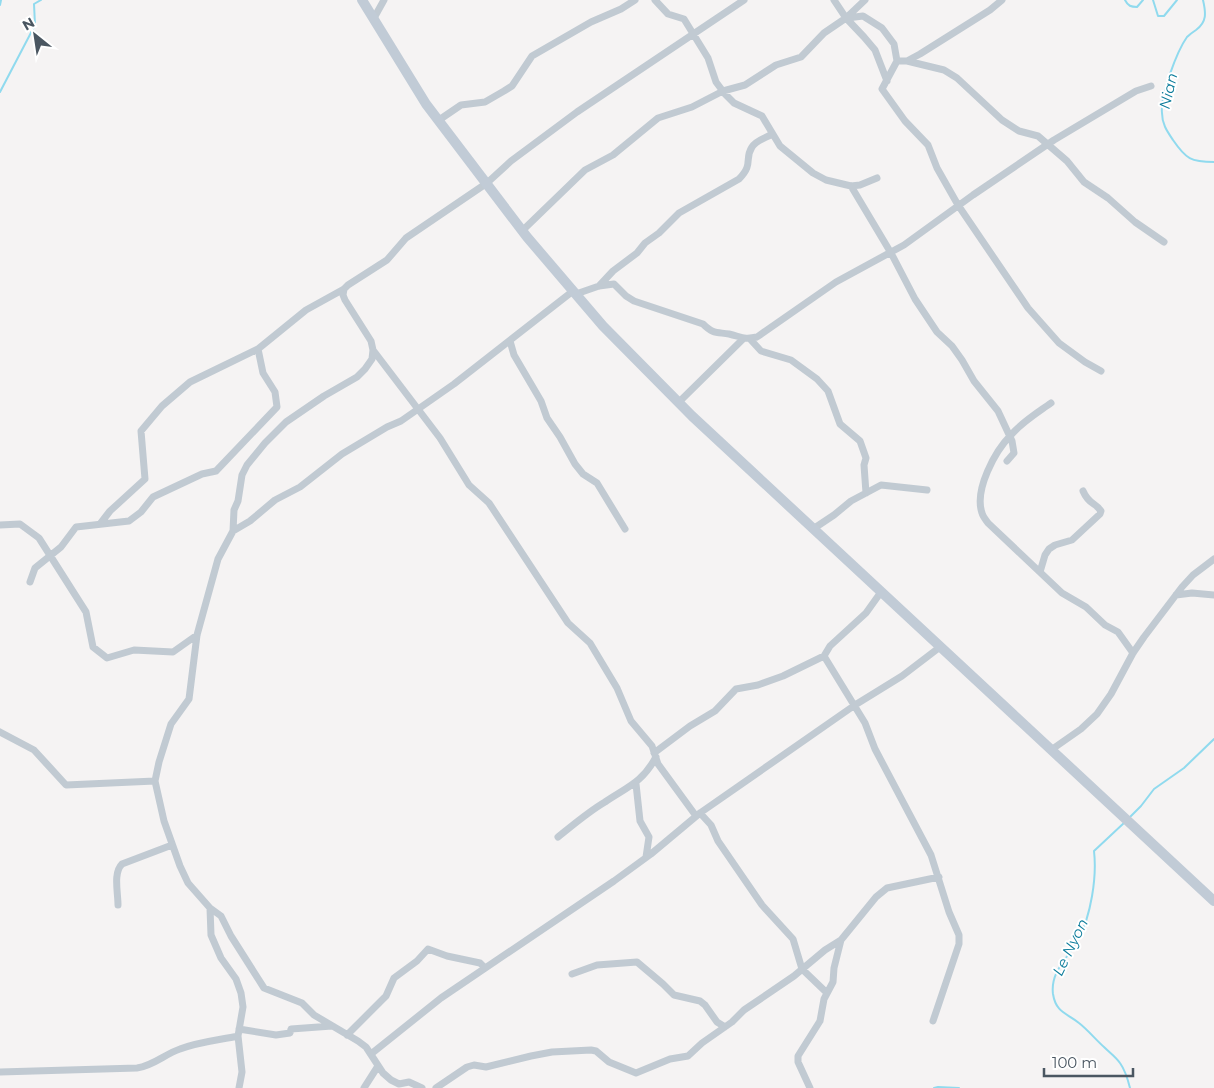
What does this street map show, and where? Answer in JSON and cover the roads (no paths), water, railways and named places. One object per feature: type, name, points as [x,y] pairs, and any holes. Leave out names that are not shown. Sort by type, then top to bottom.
[{"type":"main road","points":[[362,0],[426,104],[523,230],[603,326],[679,402],[813,529],[1214,901]]},
{"type":"street","points":[[374,18],[384,0]]},
{"type":"street","points":[[439,120],[460,105],[485,102],[504,91],[512,86],[532,56],[591,22],[621,10],[635,0]]},
{"type":"street","points":[[654,0],[668,14],[684,19],[708,58],[716,82],[734,103],[762,116],[780,146],[813,173],[826,180],[851,186],[860,185],[877,178]]},
{"type":"street","points":[[100,524],[110,511],[145,479],[141,431],[162,406],[190,382],[258,349],[306,310],[344,289],[387,260],[415,230],[487,183],[511,161],[577,112],[692,33],[744,0]]},
{"type":"street","points":[[834,0],[846,18],[875,50],[887,80]]},
{"type":"street","points":[[523,230],[585,170],[613,155],[658,118],[692,108],[723,91],[745,84],[776,64],[801,57],[824,33],[846,18],[865,0]]},
{"type":"street","points":[[907,61],[935,45],[1002,0]]},
{"type":"street","points":[[846,18],[863,16],[882,28],[894,44],[897,61],[882,89],[905,121],[928,145],[937,168],[958,206],[1028,308],[1059,342],[1085,362],[1101,371]]},
{"type":"street","points":[[897,61],[907,61],[944,70],[957,78],[1002,120],[1019,131],[1038,136],[1067,161],[1084,182],[1108,198],[1135,222],[1164,242]]},
{"type":"street","points":[[679,402],[746,339],[757,337],[768,331],[836,282],[904,245],[1047,145],[1136,91],[1151,86]]},
{"type":"street","points":[[599,286],[612,270],[637,253],[645,243],[659,233],[679,213],[739,179],[746,172],[752,146],[772,134]]},
{"type":"street","points":[[851,186],[891,253],[915,299],[937,332],[952,346],[974,381],[998,410],[1010,436],[1014,453],[1007,461]]},
{"type":"street","points":[[233,531],[250,522],[275,500],[300,487],[342,454],[387,427],[401,421],[574,292],[614,284],[634,301],[703,324],[709,330],[718,334],[728,334],[746,339],[761,351],[791,360],[817,379],[828,391],[840,424],[860,440],[866,458],[864,465],[866,493]]},
{"type":"street","points":[[344,289],[343,296],[371,341],[372,359],[357,376],[286,422],[247,465],[242,475],[238,501],[234,510],[233,531],[218,559],[197,635],[189,699],[171,724],[155,781],[164,821],[188,883],[210,908],[220,916],[264,988],[302,1003],[314,1015],[366,1047],[378,1066],[391,1080],[399,1084],[409,1082],[422,1088]]},
{"type":"street","points":[[510,341],[514,355],[574,464],[583,474],[597,483],[625,529]]},
{"type":"street","points":[[30,582],[34,568],[61,547],[76,527],[129,521],[142,512],[153,497],[202,474],[216,471],[277,407],[275,392],[263,373],[258,349]]},
{"type":"street","points":[[373,350],[440,438],[469,485],[489,503],[568,623],[590,643],[616,688],[631,721],[652,746],[658,764],[698,815],[711,825],[718,841],[762,905],[793,939],[802,969],[827,994]]},
{"type":"street","points":[[1050,402],[1010,436],[994,459],[983,481],[980,503],[982,514],[988,524],[1062,593],[1086,607],[1106,625],[1118,632],[1133,653]]},
{"type":"street","points":[[813,529],[851,501],[880,485],[927,490]]},
{"type":"street","points":[[1040,572],[1045,555],[1049,549],[1055,545],[1072,540],[1100,514],[1100,508],[1089,502],[1083,491]]},
{"type":"street","points":[[0,525],[20,524],[39,538],[86,612],[92,647],[107,658],[134,650],[173,652],[197,635]]},
{"type":"street","points":[[1052,750],[1081,729],[1097,714],[1111,694],[1133,653],[1176,595],[1193,575],[1214,559]]},
{"type":"street","points":[[558,837],[604,802],[636,784],[650,768],[655,755],[690,726],[715,711],[736,689],[758,685],[783,676],[824,656],[830,646],[866,613],[881,592]]},
{"type":"street","points":[[1176,595],[1192,593],[1214,594]]},
{"type":"street","points":[[371,1054],[441,998],[646,857],[698,815],[855,705],[902,676],[940,646]]},
{"type":"street","points":[[824,656],[855,705],[931,855],[949,912],[959,935],[959,944],[933,1022]]},
{"type":"street","points":[[0,732],[34,750],[66,785],[155,781]]},
{"type":"street","points":[[636,784],[640,821],[649,837],[646,857]]},
{"type":"street","points":[[118,905],[118,867],[172,845]]},
{"type":"street","points":[[436,1088],[467,1067],[486,1067],[552,1052],[596,1051],[609,1062],[636,1073],[670,1059],[688,1056],[744,1010],[841,940],[876,897],[887,888],[939,877]]},
{"type":"street","points":[[210,908],[212,935],[221,958],[236,979],[241,994],[243,1007],[238,1033],[242,1072],[239,1088]]},
{"type":"street","points":[[810,1088],[798,1062],[798,1056],[820,1021],[823,1004],[833,982],[834,968],[841,940]]},
{"type":"street","points":[[347,1034],[386,996],[394,978],[417,961],[428,949],[447,956],[480,963],[485,968]]},
{"type":"street","points":[[572,974],[597,965],[637,962],[664,984],[674,995],[700,1001],[717,1022],[725,1027]]},
{"type":"street","points":[[0,1072],[144,1067],[172,1052],[238,1033],[276,1035],[290,1033],[291,1029],[332,1026]]},
{"type":"street","points":[[364,1088],[378,1066]]},
{"type":"waterway","points":[[0,5],[1,0]]},
{"type":"waterway","points":[[0,92],[35,25],[34,4],[41,0]]},
{"type":"waterway","name":"Nian","points":[[1125,0],[1127,4],[1133,7],[1137,7],[1143,0]]},
{"type":"waterway","name":"Nian","points":[[1153,0],[1158,16],[1164,16],[1177,0]]},
{"type":"waterway","name":"Nian","points":[[1203,0],[1204,20],[1200,27],[1187,37],[1179,52],[1164,96],[1162,117],[1169,134],[1186,155],[1194,160],[1214,162]]},
{"type":"waterway","name":"Le Nyon","points":[[1130,817],[1154,789],[1184,768],[1214,739]]},
{"type":"waterway","name":"Le Nyon","points":[[1125,822],[1094,851],[1095,872],[1090,908],[1078,940],[1057,971],[1054,978],[1053,994],[1059,1009],[1082,1026],[1117,1059],[1130,1088]]},
{"type":"waterway","name":"Le Nyon","points":[[934,1088],[959,1088]]}]
